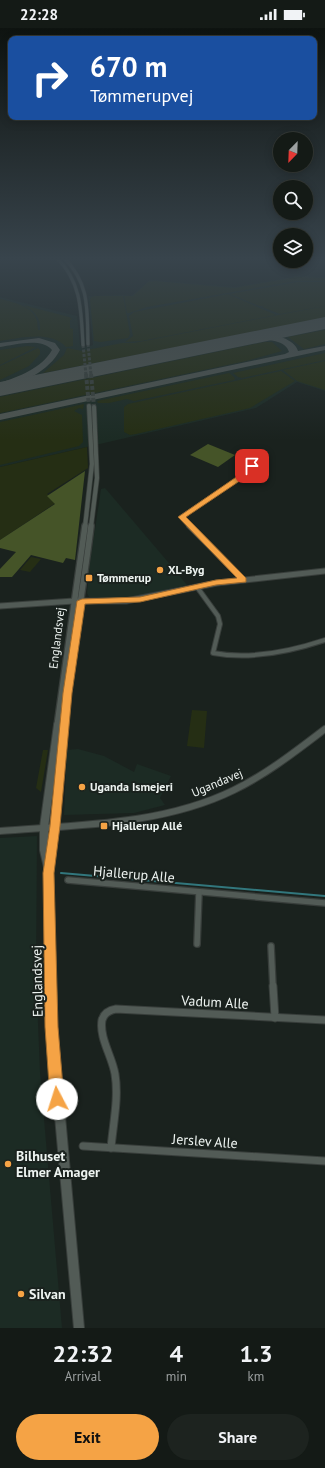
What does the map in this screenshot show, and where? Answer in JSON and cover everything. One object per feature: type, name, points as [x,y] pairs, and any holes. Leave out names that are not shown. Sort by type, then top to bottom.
[{"type":"main road","points":[[81,319],[83,345]]},
{"type":"main road","points":[[87,319],[88,344]]},
{"type":"main road","name":"Englandsvej","points":[[49,873],[44,850],[44,827],[54,745],[62,702],[92,464],[91,406],[97,478],[82,601],[67,693],[55,826],[49,873],[52,1027],[79,1328]]},
{"type":"street","points":[[243,580],[181,517],[251,470],[252,466]]},
{"type":"street","points":[[0,606],[74,601],[140,600],[198,586],[325,571]]},
{"type":"street","points":[[198,586],[218,616],[220,624],[213,653],[238,657],[303,647],[325,640]]},
{"type":"street","name":"Ugandavej","points":[[0,831],[142,818],[189,807],[233,790],[265,773],[325,729]]},
{"type":"street","name":"Hjallerup Alle","points":[[68,880],[325,904]]},
{"type":"street","points":[[197,944],[199,892]]},
{"type":"street","points":[[271,946],[275,1018]]},
{"type":"street","name":"Vadum Alle","points":[[111,1148],[116,1097],[115,1074],[101,1024],[105,1014],[110,1010],[116,1009],[325,1020]]},
{"type":"street","name":"Jerslev Alle","points":[[83,1146],[325,1161]]},
{"type":"shaded area","points":[[0,319],[77,319],[80,345],[87,347],[93,345],[90,319],[325,319],[325,391],[297,382],[256,408],[0,467]]},
{"type":"shaded area","points":[[105,488],[187,585],[127,598],[89,597],[87,593],[90,563],[101,489]]},
{"type":"shaded area","points":[[78,749],[104,756],[134,772],[137,764],[171,776],[160,798],[165,805],[134,813],[64,815],[67,750]]},
{"type":"shaded area","points":[[37,836],[36,974],[40,1072],[62,1328],[0,1328],[0,838]]},
{"type":"green space","points":[[0,319],[36,319],[38,330],[40,330],[38,319],[72,319],[70,320],[70,328],[73,329],[73,346],[66,347],[52,338],[34,336],[0,341]]},
{"type":"green space","points":[[92,319],[127,319],[130,334],[128,338],[101,342],[94,341]]},
{"type":"green space","points":[[130,319],[257,319],[141,341],[125,342],[133,336]]},
{"type":"green space","points":[[260,319],[322,319],[43,373],[64,355],[67,348],[82,351],[122,343],[134,343]]},
{"type":"green space","points":[[325,330],[325,344],[304,349],[288,337]]},
{"type":"green space","points":[[265,342],[272,342],[282,351],[246,361],[0,413],[0,397]]},
{"type":"green space","points":[[27,346],[36,347],[0,365],[0,350]]},
{"type":"green space","points":[[38,348],[40,350],[40,354],[29,366],[0,380],[0,366]]},
{"type":"green space","points":[[325,353],[325,360],[242,378],[233,373]]},
{"type":"green space","points":[[325,361],[325,390],[297,381],[283,370]]},
{"type":"green space","points":[[281,371],[295,381],[250,408],[136,434],[130,435],[124,432],[124,407],[128,404]]},
{"type":"green space","points":[[229,373],[235,378],[234,380],[134,401],[127,399],[109,403],[98,403],[97,401]]},
{"type":"green space","points":[[84,404],[83,409],[79,408],[74,411],[82,415],[83,442],[79,446],[0,465],[0,422]]},
{"type":"green space","points":[[208,444],[235,455],[218,467],[190,455]]},
{"type":"green space","points":[[87,447],[88,468],[47,494],[57,502],[0,540],[0,467]]},
{"type":"green space","points":[[85,471],[75,560],[66,558],[63,563],[31,555],[12,577],[0,577],[0,569],[16,552],[0,548],[0,540],[55,504],[47,496]]},
{"type":"green space","points":[[31,557],[41,559],[30,572],[20,570]]},
{"type":"green space","points":[[192,710],[207,711],[204,748],[187,746]]},
{"type":"green space","points":[[43,750],[48,750],[41,792],[36,788]]},
{"type":"waterway","points":[[61,873],[325,896]]},
{"type":"taxiway","points":[[260,336],[274,338],[287,343],[294,350],[293,353],[288,356]]},
{"type":"taxiway","points":[[0,345],[22,341],[39,341],[52,345],[56,350],[53,356],[40,368],[15,381],[0,386]]},
{"type":"taxiway","points":[[288,356],[325,348]]},
{"type":"taxiway","points":[[0,417],[288,356]]},
{"type":"runway","points":[[0,389],[325,323]]},
{"type":"tunnel","points":[[88,344],[91,375]]},
{"type":"tunnel","points":[[83,345],[86,375]]},
{"type":"tunnel","points":[[86,374],[89,406]]},
{"type":"tunnel","points":[[91,374],[94,407]]},
{"type":"place","name":"XL-Byg","points":[[160,570]]},
{"type":"place","name":"Tømmerup","points":[[89,578]]},
{"type":"place","name":"Uganda Ismejeri","points":[[82,787]]},
{"type":"place","name":"Hjallerup Allé","points":[[104,826]]},
{"type":"place","name":"Bilhuset Elmer Amager","points":[[8,1164]]},
{"type":"place","name":"Silvan","points":[[21,1294]]},
{"type":"route","points":[[57,1099],[52,1027],[49,873],[55,826],[67,693],[82,601],[140,600],[198,586],[243,580],[181,517],[251,470],[252,466]]}]
